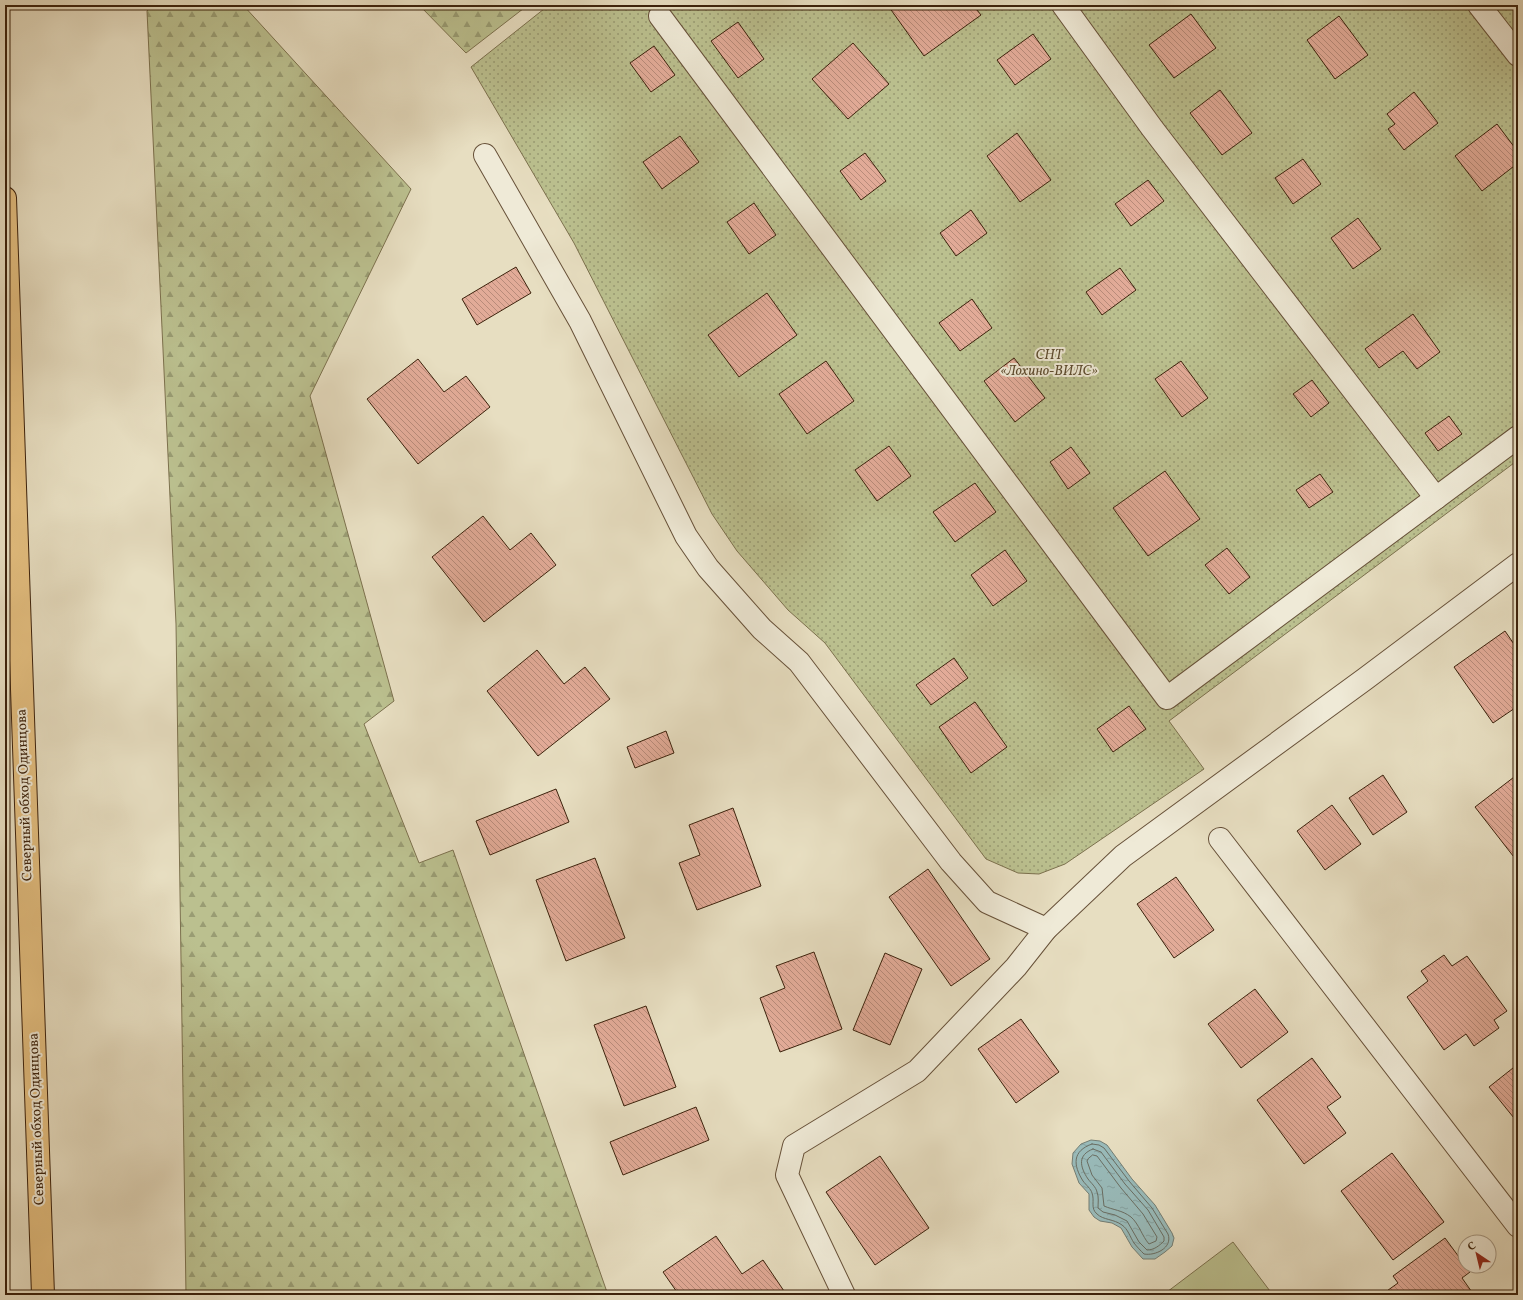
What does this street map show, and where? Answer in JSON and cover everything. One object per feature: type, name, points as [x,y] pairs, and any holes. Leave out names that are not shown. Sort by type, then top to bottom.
[{"type":"highway","name":"Северный обход Одинцова","points":[[5,198],[43,1295]]},
{"type":"street","points":[[1063,5],[1152,128],[1436,498]]},
{"type":"street","points":[[1480,5],[1518,56]]},
{"type":"street","points":[[660,16],[1167,698],[1518,437]]},
{"type":"street","points":[[485,155],[580,321],[686,536],[708,568],[762,629],[799,662],[951,862],[987,902],[1046,929]]},
{"type":"street","points":[[844,1295],[787,1175],[794,1146],[917,1071],[1016,966],[1046,929],[1123,856],[1365,679],[1518,564]]},
{"type":"street","points":[[1220,839],[1518,1226]]},
{"type":"green space","points":[[151,5],[243,5],[411,189],[310,396],[394,701],[364,724],[419,863],[453,850],[608,1295],[186,1295],[176,624],[147,11]]},
{"type":"green space","points":[[419,5],[528,5],[466,53]]},
{"type":"green space","name":"СНТ «Лохино-ВИЛС»","points":[[549,5],[1518,5],[1518,460],[1169,721],[1204,769],[1065,864],[1039,874],[1018,873],[986,859],[825,643],[788,610],[737,551],[712,514],[574,243],[471,67]]},
{"type":"green space","points":[[1233,1242],[1273,1295],[1163,1295]]},
{"type":"water","points":[[1091,1140],[1100,1141],[1107,1145],[1132,1179],[1155,1205],[1172,1233],[1174,1238],[1172,1246],[1155,1259],[1143,1259],[1132,1247],[1121,1228],[1112,1223],[1100,1221],[1094,1217],[1089,1210],[1089,1194],[1079,1183],[1072,1164],[1073,1153],[1081,1144]]},
{"type":"building","points":[[892,5],[973,5],[981,15],[924,56],[889,7]]},
{"type":"building","points":[[1191,14],[1216,48],[1174,78],[1149,45]]},
{"type":"building","points":[[1339,16],[1368,55],[1335,79],[1307,40]]},
{"type":"building","points":[[738,22],[764,59],[738,78],[711,41]]},
{"type":"building","points":[[1033,34],[1051,59],[1015,85],[997,60]]},
{"type":"building","points":[[853,43],[889,84],[848,119],[812,79]]},
{"type":"building","points":[[654,46],[675,75],[651,92],[630,63]]},
{"type":"building","points":[[1220,90],[1252,133],[1222,155],[1190,113]]},
{"type":"building","points":[[1414,92],[1438,123],[1404,150],[1388,129],[1395,124],[1387,114]]},
{"type":"building","points":[[1497,124],[1518,152],[1518,163],[1482,191],[1455,156]]},
{"type":"building","points":[[1017,133],[1051,180],[1020,202],[987,156]]},
{"type":"building","points":[[680,136],[699,162],[662,189],[643,162]]},
{"type":"building","points":[[865,153],[886,181],[861,200],[840,171]]},
{"type":"building","points":[[1303,159],[1321,184],[1293,204],[1275,178]]},
{"type":"building","points":[[1148,180],[1164,201],[1131,226],[1115,204]]},
{"type":"building","points":[[754,203],[776,235],[749,254],[727,222]]},
{"type":"building","points":[[971,210],[987,233],[956,256],[940,233]]},
{"type":"building","points":[[1358,218],[1381,249],[1353,269],[1331,238]]},
{"type":"building","points":[[516,267],[531,293],[477,325],[462,299]]},
{"type":"building","points":[[1120,268],[1136,290],[1102,315],[1086,292]]},
{"type":"building","points":[[767,293],[797,335],[739,377],[708,335]]},
{"type":"building","points":[[972,299],[992,328],[960,351],[939,323]]},
{"type":"building","points":[[1413,314],[1440,352],[1417,369],[1403,351],[1379,368],[1365,349]]},
{"type":"building","points":[[1014,358],[1045,398],[1015,422],[984,381]]},
{"type":"building","points":[[418,359],[444,392],[466,376],[490,407],[418,464],[367,399]]},
{"type":"building","points":[[826,361],[854,401],[807,434],[779,394]]},
{"type":"building","points":[[1181,361],[1208,398],[1182,417],[1155,379]]},
{"type":"building","points":[[1312,380],[1329,403],[1311,417],[1293,394]]},
{"type":"building","points":[[1449,416],[1462,434],[1438,451],[1425,433]]},
{"type":"building","points":[[889,446],[911,476],[877,501],[855,470]]},
{"type":"building","points":[[1071,447],[1090,473],[1068,489],[1050,462]]},
{"type":"building","points":[[1165,471],[1200,519],[1148,556],[1113,508]]},
{"type":"building","points":[[1320,474],[1333,492],[1309,508],[1296,490]]},
{"type":"building","points":[[975,483],[996,512],[955,542],[933,512]]},
{"type":"building","points":[[483,516],[510,550],[531,533],[556,565],[484,622],[432,557]]},
{"type":"building","points":[[1227,548],[1250,577],[1229,594],[1205,565]]},
{"type":"building","points":[[1005,550],[1027,581],[993,606],[971,575]]},
{"type":"building","points":[[1505,631],[1518,650],[1518,706],[1493,723],[1454,667]]},
{"type":"building","points":[[537,650],[564,684],[585,667],[610,699],[538,756],[487,691]]},
{"type":"building","points":[[954,658],[968,678],[931,705],[916,685]]},
{"type":"building","points":[[975,702],[1007,747],[971,773],[939,727]]},
{"type":"building","points":[[1129,706],[1146,729],[1113,752],[1097,729]]},
{"type":"building","points":[[666,731],[674,753],[635,768],[627,747]]},
{"type":"building","points":[[1518,774],[1518,861],[1517,861],[1475,807]]},
{"type":"building","points":[[1383,775],[1407,812],[1373,835],[1349,798]]},
{"type":"building","points":[[556,789],[569,822],[490,855],[476,821]]},
{"type":"building","points":[[1332,805],[1361,844],[1325,870],[1297,831]]},
{"type":"building","points":[[733,808],[761,886],[697,910],[679,863],[700,855],[689,825]]},
{"type":"building","points":[[595,858],[625,938],[566,961],[536,880]]},
{"type":"building","points":[[928,869],[990,959],[951,986],[889,897]]},
{"type":"building","points":[[1176,877],[1214,930],[1174,958],[1137,904]]},
{"type":"building","points":[[814,952],[842,1029],[780,1052],[760,998],[785,988],[776,966]]},
{"type":"building","points":[[885,953],[922,969],[890,1045],[853,1030]]},
{"type":"building","points":[[1444,955],[1452,966],[1467,956],[1507,1011],[1494,1020],[1499,1028],[1474,1046],[1466,1034],[1444,1050],[1407,997],[1428,981],[1421,971]]},
{"type":"building","points":[[1255,989],[1288,1032],[1241,1068],[1208,1024]]},
{"type":"building","points":[[646,1006],[676,1087],[624,1106],[594,1025]]},
{"type":"building","points":[[1021,1019],[1059,1072],[1016,1103],[978,1049]]},
{"type":"building","points":[[1312,1058],[1341,1097],[1327,1107],[1346,1133],[1304,1164],[1257,1100]]},
{"type":"building","points":[[1518,1064],[1518,1123],[1489,1087]]},
{"type":"building","points":[[696,1107],[709,1140],[623,1175],[610,1142]]},
{"type":"building","points":[[1392,1153],[1444,1222],[1393,1260],[1341,1191]]},
{"type":"building","points":[[880,1156],[929,1228],[875,1265],[826,1192]]},
{"type":"building","points":[[716,1236],[742,1274],[763,1260],[784,1291],[777,1295],[679,1295],[663,1272]]},
{"type":"building","points":[[1445,1238],[1457,1254],[1457,1274],[1467,1274],[1462,1278],[1474,1295],[1385,1295],[1384,1293],[1398,1283],[1393,1276]]}]
